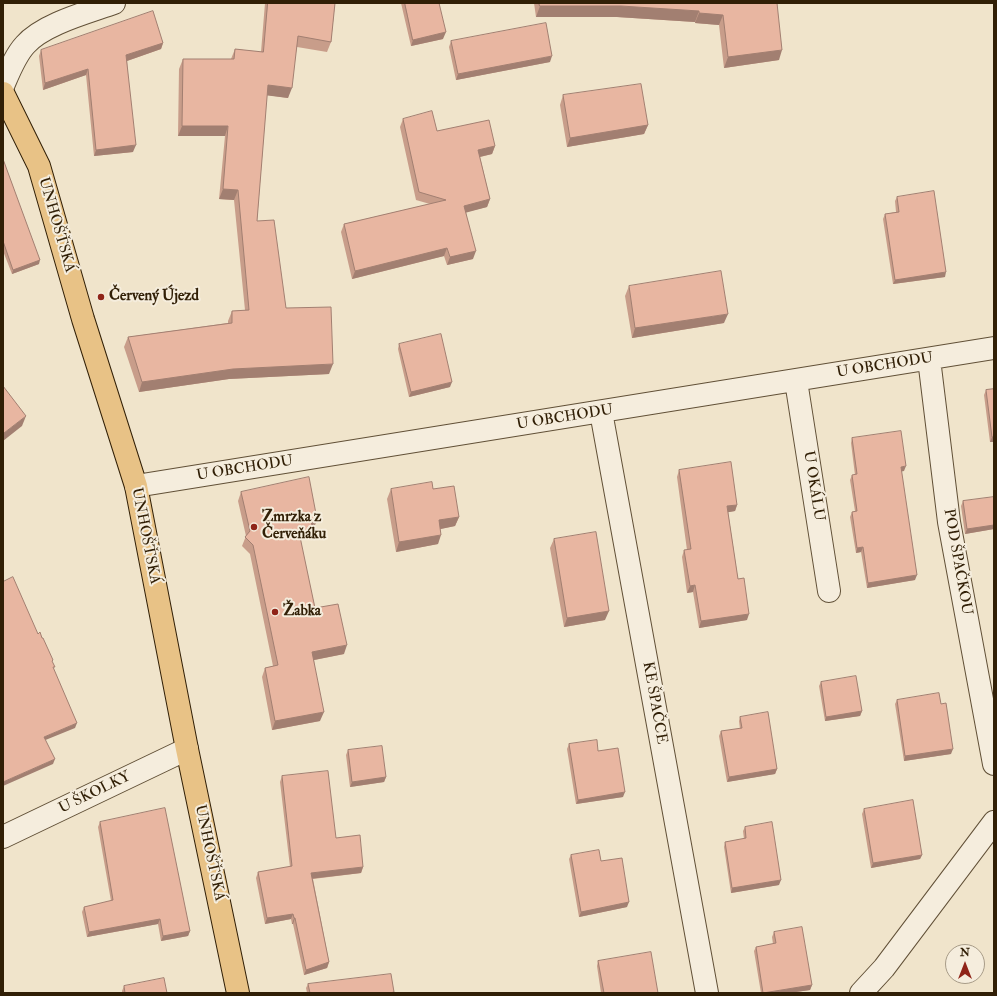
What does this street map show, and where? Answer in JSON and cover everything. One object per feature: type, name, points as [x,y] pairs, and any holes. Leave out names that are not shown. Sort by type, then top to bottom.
[{"type":"main road","name":"UNHOŠŤSKÁ","points":[[3,92],[39,166],[83,319],[136,486],[187,749],[238,993]]},
{"type":"street","points":[[3,86],[17,56],[34,36],[65,21],[114,3]]},
{"type":"street","name":"U OBCHODU","points":[[136,486],[994,348]]},
{"type":"street","name":"POD ŠPAČKOU","points":[[929,359],[949,522],[994,764]]},
{"type":"street","name":"U OKÁLU","points":[[796,381],[829,591]]},
{"type":"street","name":"KE ŠPAČCE","points":[[601,412],[707,993]]},
{"type":"street","name":"U ŠKOLKY","points":[[3,837],[187,749]]},
{"type":"street","points":[[861,993],[884,968],[994,822]]},
{"type":"building","points":[[268,3],[335,3],[331,42],[298,36],[292,88],[268,85],[257,221],[274,220],[286,308],[331,307],[333,364],[233,369],[142,382],[128,337],[232,323],[232,311],[249,310],[238,190],[223,189],[228,126],[182,126],[183,59],[234,59],[235,49],[263,52]]},
{"type":"building","points":[[405,3],[439,3],[446,32],[413,40]]},
{"type":"building","points":[[539,3],[777,3],[782,50],[728,57],[723,15],[699,13],[699,11],[621,6],[540,6]]},
{"type":"building","points":[[153,11],[163,43],[126,55],[136,145],[96,150],[88,69],[45,83],[41,50]]},
{"type":"building","points":[[546,23],[552,56],[458,74],[451,41]]},
{"type":"building","points":[[641,84],[648,125],[570,138],[563,95]]},
{"type":"building","points":[[432,111],[437,131],[489,120],[495,146],[478,150],[490,199],[464,206],[476,251],[450,257],[447,248],[355,271],[344,224],[446,200],[419,192],[403,119]]},
{"type":"building","points":[[3,159],[40,260],[13,270],[3,241]]},
{"type":"building","points":[[934,191],[946,272],[895,280],[885,214],[899,212],[897,197]]},
{"type":"building","points":[[721,271],[728,314],[635,328],[629,286]]},
{"type":"building","points":[[441,334],[452,382],[411,392],[399,344]]},
{"type":"building","points":[[3,386],[26,416],[4,433],[3,432]]},
{"type":"building","points":[[994,389],[994,437],[992,437],[986,390]]},
{"type":"building","points":[[901,431],[906,466],[901,467],[917,575],[868,583],[863,547],[857,548],[852,512],[857,511],[852,475],[857,474],[852,438]]},
{"type":"building","points":[[731,462],[737,505],[727,506],[738,579],[744,578],[749,614],[701,621],[695,585],[690,586],[684,550],[691,549],[679,470]]},
{"type":"building","points":[[309,477],[317,519],[311,521],[313,530],[299,532],[315,608],[338,604],[347,645],[312,652],[324,712],[275,721],[265,668],[278,665],[253,545],[245,537],[250,531],[241,492]]},
{"type":"building","points":[[432,482],[433,489],[454,486],[459,517],[439,520],[441,535],[399,542],[391,489]]},
{"type":"building","points":[[994,497],[994,525],[967,529],[963,501]]},
{"type":"building","points":[[596,532],[609,611],[567,618],[554,539]]},
{"type":"building","points":[[13,577],[38,634],[40,632],[53,660],[52,661],[55,667],[53,667],[77,723],[44,737],[55,759],[3,782],[3,582]]},
{"type":"building","points":[[856,676],[862,711],[826,717],[821,682]]},
{"type":"building","points":[[939,693],[941,704],[946,703],[953,749],[905,756],[897,700]]},
{"type":"building","points":[[768,712],[777,769],[729,777],[721,731],[742,728],[740,717]]},
{"type":"building","points":[[597,740],[598,751],[618,748],[625,792],[578,800],[569,744]]},
{"type":"building","points":[[382,746],[386,777],[352,782],[348,750]]},
{"type":"building","points":[[328,771],[336,838],[360,835],[363,867],[311,873],[329,962],[306,970],[295,918],[293,914],[267,918],[258,872],[292,866],[282,776]]},
{"type":"building","points":[[913,800],[922,855],[873,863],[864,809]]},
{"type":"building","points":[[165,808],[190,931],[163,936],[160,919],[89,932],[84,907],[113,900],[100,822]]},
{"type":"building","points":[[772,822],[781,880],[732,888],[725,842],[746,838],[745,827]]},
{"type":"building","points":[[599,850],[601,861],[622,858],[629,902],[581,912],[571,855]]},
{"type":"building","points":[[802,927],[812,985],[763,993],[756,947],[776,943],[774,932]]},
{"type":"building","points":[[651,952],[658,993],[604,993],[598,961]]},
{"type":"building","points":[[391,974],[394,992],[390,993],[310,993],[308,984]]},
{"type":"building","points":[[164,978],[167,993],[125,993],[124,986]]},
{"type":"place","name":"Červený Újezd","points":[[101,297]]},
{"type":"place","name":"Zmrzka z Červeňáku","points":[[254,527]]},
{"type":"place","name":"Žabka","points":[[275,612]]}]
